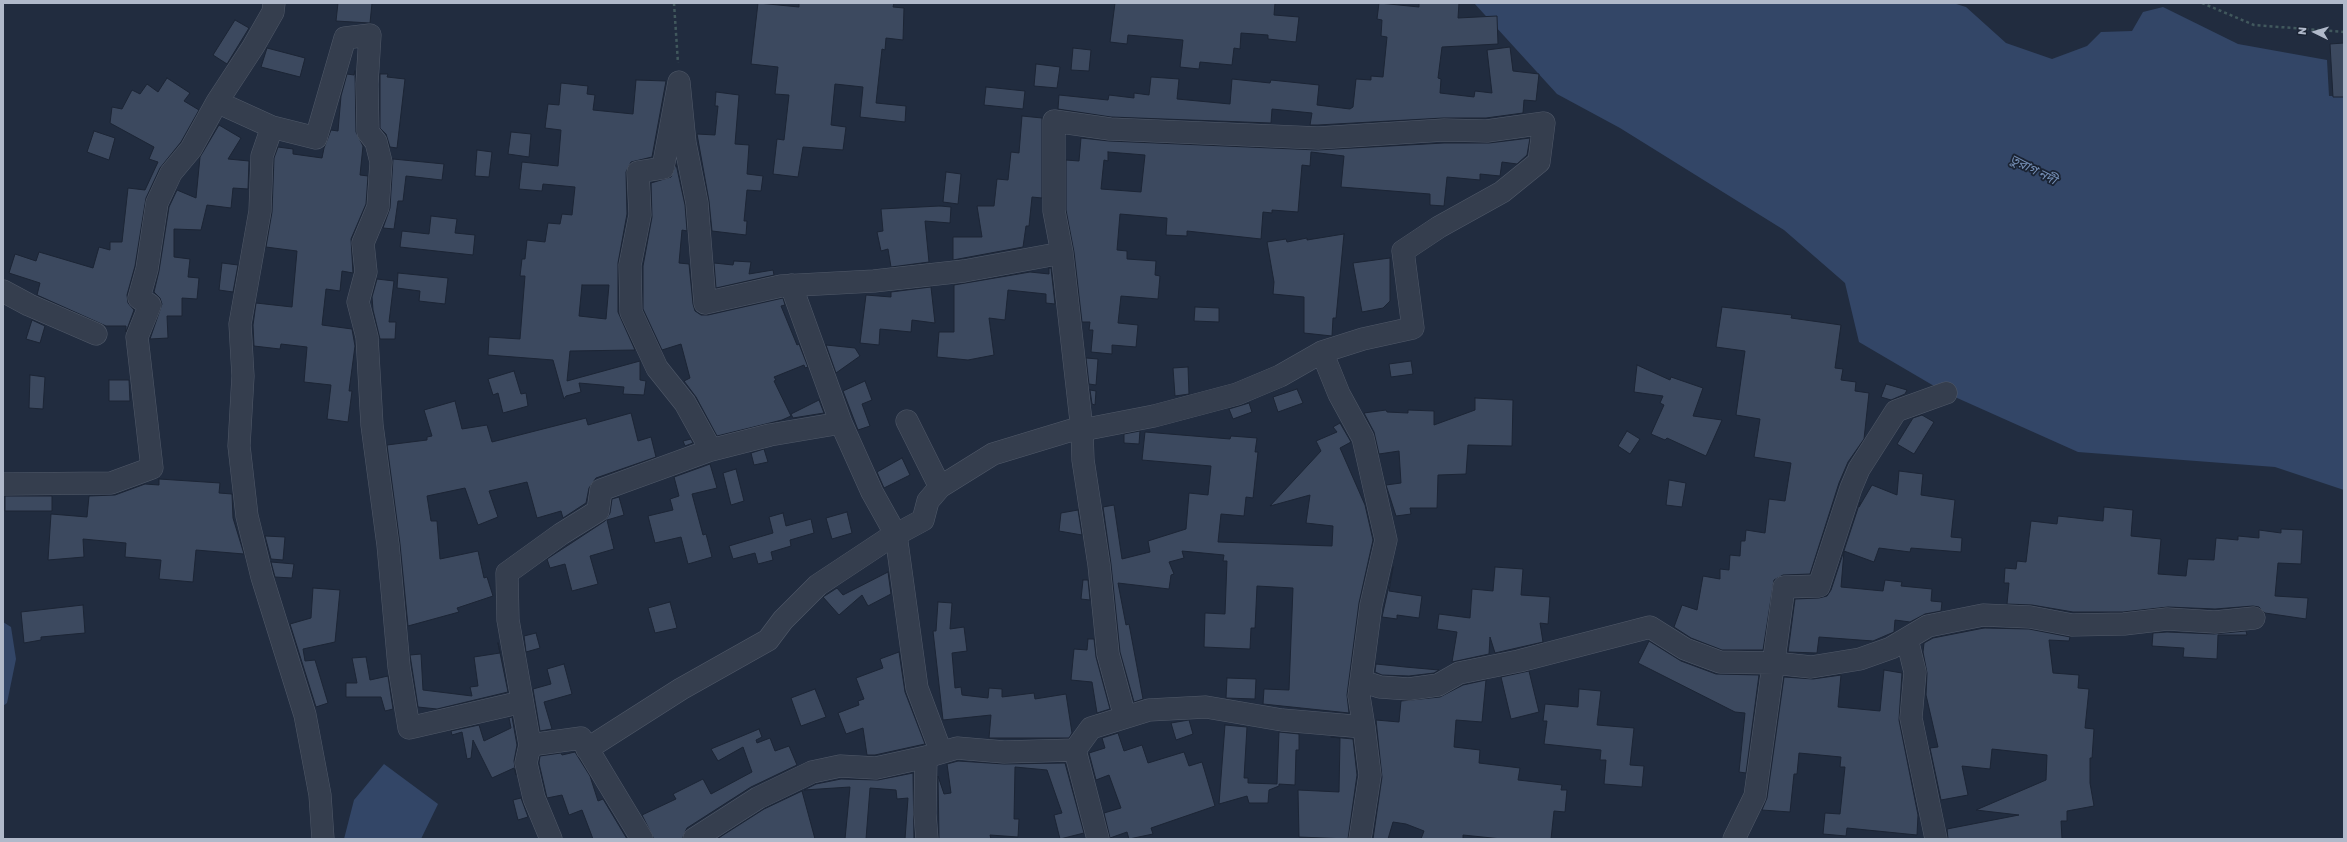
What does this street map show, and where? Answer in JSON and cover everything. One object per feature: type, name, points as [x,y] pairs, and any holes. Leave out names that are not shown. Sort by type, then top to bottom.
[{"type":"street","points":[[3,484],[111,483],[152,468],[137,337],[150,305],[139,298],[147,269],[156,203],[171,172],[191,149],[217,102],[253,47],[273,12],[274,3]]},
{"type":"street","points":[[217,102],[272,127],[316,138],[345,38],[370,35],[367,84],[368,132],[376,142],[381,162],[378,207],[363,242],[366,272],[358,302],[367,336],[372,425],[388,545],[399,667],[409,728],[522,702]]},
{"type":"street","points":[[679,82],[685,143],[697,203],[705,303],[791,285],[874,281],[964,272],[1062,253]]},
{"type":"street","points":[[679,82],[663,168],[638,172],[640,215],[630,264],[631,312],[657,368],[686,403],[711,450]]},
{"type":"street","points":[[587,749],[681,689],[768,640],[783,620],[818,585],[896,535],[923,520],[928,501],[940,487],[993,454],[1072,430],[1082,430],[1154,416],[1237,394],[1280,376],[1322,352],[1363,339],[1413,328],[1403,251],[1439,227],[1502,192],[1539,162],[1544,123],[1487,131],[1444,130],[1318,138],[1110,129],[1054,121],[1054,211],[1062,253],[1082,430],[1083,460],[1099,565],[1108,654],[1125,717]]},
{"type":"street","points":[[272,127],[262,156],[260,211],[240,324],[243,376],[239,446],[247,516],[264,584],[305,715],[320,795],[323,839]]},
{"type":"street","points":[[791,285],[841,423],[872,492],[896,535],[917,688],[934,755],[925,814],[928,839]]},
{"type":"street","points":[[3,291],[30,305],[96,334]]},
{"type":"street","points":[[1322,352],[1339,394],[1363,438],[1386,540],[1371,605],[1359,696],[1370,775],[1360,839]]},
{"type":"street","points":[[1734,839],[1754,796],[1757,766],[1774,663],[1784,587],[1819,586],[1851,488],[1859,469],[1896,411],[1946,393]]},
{"type":"street","points":[[907,421],[940,487]]},
{"type":"street","points":[[551,839],[534,798],[526,763],[530,745],[508,620],[507,574],[562,534],[598,511],[601,490],[711,450],[770,435],[841,423]]},
{"type":"street","points":[[1361,681],[1380,687],[1409,689],[1438,685],[1459,673],[1519,661],[1650,627],[1685,649],[1720,662],[1774,663],[1811,667],[1840,663],[1891,648],[1928,626],[1983,615],[2030,617],[2072,625],[2124,624],[2167,619],[2215,622],[2254,618]]},
{"type":"street","points":[[1907,639],[1915,672],[1911,718],[1936,839]]},
{"type":"street","points":[[1075,750],[1091,728],[1148,710],[1206,707],[1282,720],[1364,727]]},
{"type":"street","points":[[530,745],[581,738],[642,839]]},
{"type":"street","points":[[694,839],[758,798],[812,772],[840,766],[876,768],[934,755],[957,748],[1004,752],[1075,750]]},
{"type":"street","points":[[1075,750],[1098,839]]},
{"type":"path","points":[[674,3],[679,82]]},
{"type":"path","points":[[2202,3],[2254,25],[2344,32]]},
{"type":"water","name":"তুরাগ নদী","points":[[1474,3],[1953,3],[1966,7],[2006,43],[2052,59],[2087,46],[2101,32],[2132,31],[2143,12],[2163,7],[2238,44],[2327,60],[2329,96],[2344,96],[2344,490],[2275,467],[2078,452],[1946,393],[1859,342],[1845,283],[1784,230],[1620,128],[1557,94]]},
{"type":"water","points":[[3,622],[11,627],[16,659],[7,703],[3,706]]},
{"type":"water","points":[[384,764],[438,804],[421,839],[344,839],[354,800]]},
{"type":"building","points":[[338,3],[372,3],[370,23],[336,21]]},
{"type":"building","points":[[758,3],[799,7],[799,3],[894,3],[893,7],[904,8],[903,40],[886,38],[885,50],[882,49],[876,103],[906,106],[905,122],[860,117],[863,87],[835,84],[831,125],[846,127],[843,150],[803,147],[798,177],[773,174],[777,139],[784,140],[789,95],[775,94],[778,67],[751,64]]},
{"type":"building","points":[[1115,3],[1275,3],[1274,15],[1299,17],[1296,42],[1268,39],[1268,35],[1241,33],[1240,49],[1234,48],[1232,65],[1200,62],[1199,69],[1180,67],[1183,40],[1128,35],[1127,44],[1110,42]]},
{"type":"building","points":[[1379,3],[1419,7],[1419,3],[1459,3],[1458,18],[1497,16],[1498,44],[1442,47],[1438,78],[1441,79],[1440,93],[1474,97],[1475,91],[1492,93],[1487,50],[1510,47],[1513,71],[1539,74],[1536,101],[1524,100],[1523,113],[1486,118],[1443,118],[1318,125],[1310,125],[1312,113],[1272,109],[1271,123],[1111,117],[1058,109],[1059,95],[1108,100],[1109,95],[1134,98],[1134,93],[1149,95],[1151,77],[1179,79],[1177,99],[1230,104],[1232,79],[1270,83],[1271,80],[1319,85],[1317,105],[1350,109],[1353,107],[1356,79],[1371,80],[1371,76],[1383,77],[1387,37],[1381,36],[1382,20],[1377,19]]},
{"type":"building","points":[[235,20],[249,28],[227,64],[213,55]]},
{"type":"building","points":[[2344,43],[2344,97],[2333,97],[2330,44]]},
{"type":"building","points":[[267,48],[305,58],[300,77],[261,67]]},
{"type":"building","points":[[1073,48],[1091,50],[1089,71],[1071,70]]},
{"type":"building","points":[[1036,64],[1060,67],[1057,88],[1034,86]]},
{"type":"building","points":[[355,71],[356,132],[363,146],[360,175],[368,176],[366,204],[351,239],[353,273],[342,271],[340,291],[326,289],[322,325],[352,329],[355,346],[349,391],[352,391],[348,422],[327,419],[331,385],[304,382],[307,347],[281,344],[280,349],[254,346],[253,325],[256,303],[292,307],[297,251],[266,247],[272,212],[274,158],[278,147],[293,149],[293,154],[322,158],[331,130],[338,131],[341,96],[347,74],[354,75]]},
{"type":"building","points":[[380,74],[388,74],[387,77],[405,79],[397,148],[390,147],[386,134],[380,128]]},
{"type":"building","points":[[167,78],[190,93],[184,101],[199,110],[181,142],[160,168],[146,198],[135,266],[127,295],[128,303],[134,310],[126,332],[126,326],[106,326],[37,295],[40,283],[9,273],[15,254],[36,261],[39,252],[93,268],[99,247],[110,250],[110,242],[122,242],[128,188],[145,190],[158,162],[149,159],[154,147],[110,123],[112,107],[122,109],[132,90],[140,94],[147,84],[158,92]]},
{"type":"building","points":[[636,80],[666,81],[652,157],[631,162],[626,172],[627,214],[618,263],[618,312],[635,350],[570,351],[567,381],[640,361],[640,380],[646,381],[644,395],[623,394],[624,387],[579,383],[581,392],[566,396],[564,399],[553,360],[488,355],[489,337],[520,339],[525,276],[520,276],[522,259],[525,259],[527,240],[545,242],[548,223],[560,224],[562,214],[572,215],[575,187],[543,184],[542,191],[519,189],[522,162],[558,166],[561,130],[545,128],[548,104],[559,105],[561,83],[588,86],[587,94],[595,95],[593,110],[633,114]],"holes":[[[582,285],[609,285],[606,319],[579,316]]]},
{"type":"building","points":[[986,87],[1025,91],[1023,109],[984,105]]},
{"type":"building","points":[[716,92],[739,95],[735,144],[749,145],[747,174],[763,176],[761,191],[747,190],[744,221],[747,221],[746,235],[712,231],[709,201],[697,134],[715,135],[718,106],[715,106]]},
{"type":"building","points":[[1022,116],[1042,118],[1042,198],[1032,197],[1029,226],[1026,226],[1023,247],[953,260],[953,237],[982,237],[977,206],[994,206],[997,179],[1008,180],[1011,152],[1019,153]]},
{"type":"building","points":[[219,125],[241,138],[228,159],[249,161],[248,189],[233,188],[231,208],[207,205],[201,230],[174,229],[174,257],[190,259],[188,277],[199,278],[197,299],[182,298],[182,316],[167,316],[168,338],[150,339],[162,304],[160,298],[154,292],[159,271],[169,207],[177,190],[196,198],[200,157]]},
{"type":"building","points":[[94,131],[115,138],[109,160],[87,152]]},
{"type":"building","points":[[511,132],[531,134],[529,157],[508,154]]},
{"type":"building","points":[[1081,138],[1109,141],[1317,150],[1444,143],[1489,143],[1530,138],[1527,155],[1517,164],[1502,162],[1500,176],[1480,174],[1480,180],[1447,177],[1444,206],[1430,205],[1430,194],[1341,187],[1344,156],[1311,152],[1310,166],[1302,165],[1298,212],[1272,210],[1272,213],[1263,212],[1261,239],[1187,231],[1187,236],[1166,235],[1167,218],[1120,214],[1117,250],[1127,251],[1127,259],[1156,261],[1155,275],[1160,276],[1158,299],[1121,296],[1118,323],[1138,325],[1136,347],[1112,345],[1112,354],[1091,352],[1093,330],[1089,330],[1090,322],[1082,322],[1074,252],[1066,210],[1066,160],[1079,161]],"holes":[[[1108,152],[1145,155],[1141,192],[1101,189],[1104,160],[1108,161]]]},
{"type":"building","points":[[477,150],[492,152],[489,177],[475,176]]},
{"type":"building","points":[[393,159],[444,164],[442,180],[406,176],[403,201],[398,201],[394,229],[383,228],[390,208]]},
{"type":"building","points":[[676,164],[685,205],[687,231],[682,230],[679,263],[689,264],[695,311],[701,315],[708,315],[783,298],[785,305],[781,306],[808,367],[805,368],[804,365],[774,377],[776,380],[774,381],[791,416],[782,420],[717,436],[696,397],[684,381],[690,378],[681,344],[662,350],[643,309],[643,266],[652,217],[651,183],[671,177]]},
{"type":"building","points":[[946,172],[961,174],[958,204],[943,202]]},
{"type":"building","points":[[940,206],[951,207],[950,223],[925,221],[929,262],[891,267],[888,249],[881,251],[877,232],[883,231],[881,209]]},
{"type":"building","points":[[431,216],[457,219],[455,233],[475,235],[473,255],[400,247],[402,231],[429,234]]},
{"type":"building","points":[[1344,234],[1336,318],[1333,318],[1332,336],[1304,333],[1304,297],[1273,294],[1274,282],[1267,242],[1286,239],[1287,242],[1307,238],[1307,240]]},
{"type":"building","points":[[1390,258],[1390,301],[1383,308],[1362,312],[1353,263]]},
{"type":"building","points":[[734,261],[751,262],[749,274],[773,270],[774,275],[716,288],[714,263],[733,265]]},
{"type":"building","points":[[222,263],[238,265],[233,292],[219,290]]},
{"type":"building","points":[[1049,268],[1051,268],[1055,304],[1046,303],[1046,294],[1008,290],[1005,320],[989,318],[994,355],[968,360],[937,357],[939,332],[954,332],[954,285],[1030,272],[1049,274]]},
{"type":"building","points":[[398,273],[448,278],[445,304],[419,301],[420,291],[397,288]]},
{"type":"building","points":[[377,279],[394,281],[389,322],[396,322],[395,339],[380,339],[373,310],[372,297]]},
{"type":"building","points":[[931,287],[935,323],[912,320],[911,332],[880,329],[879,345],[860,343],[866,295],[891,297],[891,292]]},
{"type":"building","points":[[1195,307],[1219,308],[1219,322],[1194,321]]},
{"type":"building","points":[[1722,307],[1792,315],[1791,318],[1841,325],[1835,368],[1843,369],[1841,380],[1856,382],[1855,391],[1869,393],[1864,439],[1848,462],[1839,483],[1810,574],[1783,575],[1774,580],[1763,650],[1722,650],[1691,638],[1674,627],[1682,605],[1697,610],[1703,576],[1720,579],[1720,569],[1729,570],[1730,555],[1740,556],[1741,541],[1745,541],[1746,530],[1765,533],[1769,499],[1785,501],[1791,463],[1754,457],[1760,419],[1736,415],[1745,351],[1716,347]]},
{"type":"building","points":[[32,320],[45,326],[40,343],[26,339]]},
{"type":"building","points":[[826,345],[855,348],[860,356],[836,373]]},
{"type":"building","points":[[1086,358],[1098,359],[1096,385],[1089,384]]},
{"type":"building","points":[[1411,361],[1413,374],[1391,377],[1389,364]]},
{"type":"building","points":[[1637,365],[1670,380],[1671,377],[1703,388],[1693,416],[1722,420],[1706,456],[1667,438],[1665,440],[1651,434],[1664,405],[1660,403],[1663,396],[1634,392]]},
{"type":"building","points":[[1188,367],[1189,394],[1175,396],[1173,368]]},
{"type":"building","points":[[514,371],[521,394],[526,393],[528,406],[503,413],[498,393],[493,395],[488,379]]},
{"type":"building","points":[[30,375],[45,377],[43,409],[29,408]]},
{"type":"building","points":[[109,380],[129,380],[130,401],[109,401]]},
{"type":"building","points":[[865,381],[872,400],[862,404],[870,426],[858,430],[843,391]]},
{"type":"building","points":[[1886,384],[1907,390],[1905,394],[1891,400],[1881,397]]},
{"type":"building","points":[[1297,389],[1303,403],[1278,412],[1273,397]]},
{"type":"building","points":[[1090,390],[1096,391],[1095,405],[1092,404]]},
{"type":"building","points":[[1475,398],[1513,400],[1512,446],[1468,445],[1466,474],[1438,475],[1437,508],[1410,508],[1411,514],[1396,516],[1386,485],[1401,483],[1399,451],[1379,454],[1374,432],[1364,413],[1386,410],[1387,412],[1408,413],[1408,410],[1434,411],[1434,425],[1475,410]]},
{"type":"building","points":[[819,400],[824,413],[793,418],[791,414]]},
{"type":"building","points":[[455,401],[462,429],[487,425],[492,442],[586,418],[588,425],[631,413],[638,441],[651,437],[656,457],[596,478],[589,488],[586,503],[563,518],[561,511],[537,518],[527,482],[489,491],[498,517],[478,525],[465,488],[427,496],[431,521],[437,521],[440,559],[478,551],[484,578],[487,577],[493,596],[457,608],[459,612],[408,626],[400,544],[387,445],[427,440],[427,437],[432,436],[424,410]]},
{"type":"building","points":[[1249,403],[1252,412],[1233,419],[1229,409]]},
{"type":"building","points":[[1922,415],[1934,422],[1914,454],[1897,444],[1913,418]]},
{"type":"building","points":[[1340,423],[1351,442],[1340,448],[1365,505],[1373,540],[1359,603],[1347,695],[1349,713],[1263,704],[1264,689],[1289,690],[1293,588],[1257,586],[1255,628],[1251,628],[1250,649],[1204,647],[1205,613],[1225,614],[1227,561],[1223,561],[1224,555],[1182,551],[1184,558],[1169,562],[1174,574],[1171,575],[1169,589],[1118,583],[1126,625],[1129,624],[1143,699],[1134,702],[1120,652],[1111,564],[1103,507],[1114,505],[1122,559],[1150,552],[1148,541],[1186,529],[1189,493],[1208,495],[1211,466],[1142,460],[1145,432],[1230,439],[1231,436],[1257,438],[1255,452],[1258,452],[1253,498],[1246,497],[1244,516],[1221,514],[1218,542],[1332,546],[1333,526],[1306,523],[1310,495],[1270,506],[1321,451],[1316,441],[1337,432],[1333,427]]},
{"type":"building","points":[[1140,431],[1139,444],[1124,443],[1124,434]]},
{"type":"building","points":[[1627,431],[1640,439],[1630,454],[1618,446]]},
{"type":"building","points":[[691,439],[693,443],[685,446],[683,441]]},
{"type":"building","points":[[764,449],[768,462],[754,465],[751,453]]},
{"type":"building","points":[[902,458],[910,475],[884,488],[877,472]]},
{"type":"building","points":[[710,464],[717,488],[692,494],[703,535],[706,534],[712,557],[688,564],[681,537],[655,543],[648,516],[673,510],[670,499],[679,496],[674,477]]},
{"type":"building","points":[[736,469],[744,501],[731,505],[723,473]]},
{"type":"building","points":[[1899,471],[1923,474],[1921,495],[1955,500],[1951,537],[1962,538],[1961,552],[1911,548],[1910,552],[1879,548],[1874,562],[1844,551],[1841,587],[1883,591],[1885,580],[1902,582],[1901,586],[1932,589],[1931,601],[1942,602],[1941,611],[1925,614],[1910,622],[1895,620],[1894,632],[1873,641],[1819,637],[1817,653],[1788,652],[1795,599],[1819,598],[1827,596],[1831,590],[1860,502],[1859,507],[1872,485],[1897,495]]},
{"type":"building","points":[[159,479],[220,483],[219,493],[232,494],[233,518],[244,554],[196,550],[193,582],[159,579],[161,560],[125,557],[126,543],[83,539],[84,557],[48,560],[51,514],[87,517],[89,496],[115,495],[145,484],[159,485]]},
{"type":"building","points":[[1669,480],[1686,483],[1682,507],[1666,505]]},
{"type":"building","points":[[5,496],[52,496],[52,511],[5,511]]},
{"type":"building","points":[[619,497],[624,515],[607,520],[614,549],[590,556],[598,584],[572,591],[565,564],[550,568],[547,559],[605,521],[610,513],[612,499]]},
{"type":"building","points":[[2104,507],[2133,510],[2131,536],[2161,539],[2158,574],[2186,576],[2188,559],[2214,560],[2216,538],[2238,540],[2238,536],[2259,538],[2259,530],[2281,533],[2281,529],[2303,530],[2301,564],[2278,563],[2275,596],[2308,598],[2306,619],[2265,613],[2259,607],[2253,606],[2215,609],[2168,607],[2123,612],[2073,612],[2032,605],[2007,604],[2009,583],[2004,583],[2005,568],[2016,569],[2017,561],[2026,562],[2031,521],[2057,524],[2058,516],[2103,521]]},
{"type":"building","points":[[1078,510],[1082,535],[1059,531],[1061,513]]},
{"type":"building","points":[[847,512],[852,533],[832,539],[826,518]]},
{"type":"building","points":[[783,513],[786,526],[811,519],[814,533],[790,540],[791,546],[771,552],[773,560],[758,564],[755,553],[733,559],[729,546],[773,533],[769,517]]},
{"type":"building","points":[[265,536],[285,537],[283,560],[271,559]]},
{"type":"building","points":[[271,562],[294,564],[292,578],[275,577]]},
{"type":"building","points":[[1393,567],[1389,591],[1422,596],[1419,618],[1397,615],[1397,619],[1382,617]]},
{"type":"building","points":[[1495,567],[1523,569],[1521,595],[1550,597],[1548,624],[1540,623],[1543,642],[1495,653],[1490,637],[1489,654],[1452,662],[1457,632],[1437,629],[1439,614],[1470,618],[1472,589],[1493,591]]},
{"type":"building","points":[[888,572],[891,594],[868,606],[862,595],[839,615],[823,597],[837,588],[843,595]]},
{"type":"building","points":[[1083,580],[1088,580],[1090,600],[1081,599]]},
{"type":"building","points":[[313,588],[340,590],[335,642],[303,649],[305,661],[315,660],[328,703],[316,707],[290,624],[311,618]]},
{"type":"building","points":[[670,602],[677,628],[655,633],[648,608]]},
{"type":"building","points":[[938,602],[952,603],[950,629],[964,627],[967,651],[952,653],[955,688],[961,687],[962,695],[988,698],[989,688],[1002,689],[1002,697],[1034,693],[1035,699],[1066,694],[1072,733],[1069,738],[989,738],[991,715],[943,720],[933,631],[936,631]]},
{"type":"building","points":[[83,605],[85,633],[41,637],[41,640],[24,643],[21,612]]},
{"type":"building","points":[[1984,628],[2029,629],[2070,637],[2069,641],[2049,640],[2053,673],[2079,675],[2078,688],[2089,689],[2085,728],[2094,729],[2092,758],[2090,758],[2090,783],[2094,806],[2067,811],[2067,821],[2061,821],[2062,839],[1948,839],[1947,829],[2019,815],[1976,810],[2046,780],[2047,755],[1992,749],[1990,769],[1962,766],[1968,795],[1941,800],[1930,748],[1938,747],[1926,695],[1927,673],[1923,652],[1924,643],[1933,638]]},
{"type":"building","points":[[2246,631],[2247,635],[2218,635],[2217,659],[2183,657],[2184,648],[2152,646],[2153,633],[2167,632],[2214,634]]},
{"type":"building","points":[[536,633],[540,648],[526,652],[524,636]]},
{"type":"building","points":[[1088,639],[1094,639],[1096,657],[1110,709],[1097,713],[1092,682],[1071,680],[1074,649],[1087,650]]},
{"type":"building","points":[[1649,641],[1681,661],[1716,674],[1759,675],[1746,773],[1739,772],[1745,713],[1735,712],[1638,663]]},
{"type":"building","points":[[498,643],[508,692],[437,709],[418,707],[410,655],[421,654],[423,690],[472,696],[470,687],[478,686],[474,657],[500,653]]},
{"type":"building","points":[[899,652],[905,692],[925,744],[875,755],[867,755],[863,728],[846,734],[838,713],[859,705],[858,701],[864,699],[856,678],[883,668],[880,659]]},
{"type":"building","points":[[366,657],[370,680],[388,676],[393,709],[385,711],[381,697],[346,697],[346,683],[357,683],[352,658]]},
{"type":"building","points":[[564,664],[572,694],[544,702],[552,729],[540,731],[533,689],[551,684],[547,669]]},
{"type":"building","points":[[1376,664],[1439,670],[1434,673],[1409,676],[1382,675],[1375,672]]},
{"type":"building","points":[[1884,670],[1902,673],[1899,720],[1918,815],[1917,835],[1847,828],[1846,836],[1823,834],[1825,813],[1840,814],[1845,767],[1840,767],[1841,757],[1799,753],[1797,774],[1794,774],[1790,812],[1762,810],[1767,798],[1784,677],[1813,679],[1841,675],[1838,707],[1880,711]]},
{"type":"building","points":[[1529,671],[1539,712],[1511,719],[1501,677]]},
{"type":"building","points":[[1227,678],[1256,679],[1255,699],[1226,698]]},
{"type":"building","points":[[1486,680],[1482,722],[1456,720],[1454,747],[1480,750],[1479,763],[1520,768],[1518,780],[1562,785],[1561,790],[1567,790],[1565,812],[1554,811],[1551,839],[1502,839],[1463,835],[1463,839],[1421,839],[1424,831],[1406,824],[1393,822],[1388,839],[1373,839],[1382,777],[1376,720],[1399,722],[1401,701],[1440,697],[1463,685]]},
{"type":"building","points":[[815,689],[826,717],[801,726],[791,698]]},
{"type":"building","points":[[1579,689],[1601,691],[1597,725],[1634,728],[1630,765],[1644,766],[1642,787],[1604,784],[1606,760],[1600,760],[1601,750],[1544,744],[1547,721],[1543,721],[1545,704],[1578,707]]},
{"type":"building","points":[[512,717],[517,745],[514,761],[516,775],[514,768],[492,778],[473,740],[471,758],[467,759],[462,732],[452,735],[451,731],[479,725],[484,741],[511,728],[509,718]]},
{"type":"building","points":[[1189,720],[1193,734],[1176,740],[1171,723]]},
{"type":"building","points":[[1225,725],[1247,727],[1244,778],[1248,778],[1248,783],[1277,784],[1279,732],[1299,734],[1299,750],[1296,750],[1295,785],[1279,784],[1279,786],[1269,790],[1268,803],[1249,803],[1247,796],[1219,804]]},
{"type":"building","points":[[759,729],[762,737],[756,740],[757,743],[770,738],[775,751],[789,746],[797,765],[751,787],[687,828],[682,839],[654,839],[642,815],[676,799],[673,794],[703,779],[711,794],[752,772],[743,747],[718,761],[711,749]]},
{"type":"building","points":[[1118,733],[1124,751],[1142,745],[1148,763],[1184,752],[1189,766],[1202,762],[1215,806],[1151,828],[1153,834],[1129,839],[1127,832],[1110,838],[1104,813],[1121,808],[1109,775],[1096,780],[1089,753],[1105,748],[1102,738]]},
{"type":"building","points":[[1331,737],[1353,739],[1357,775],[1348,839],[1299,837],[1298,790],[1339,792],[1340,738]]},
{"type":"building","points":[[575,752],[590,776],[598,801],[603,799],[627,839],[593,839],[582,810],[569,815],[562,795],[547,798],[539,763],[540,756],[561,753],[562,755]]},
{"type":"building","points":[[958,761],[1004,764],[1065,763],[1084,833],[1060,839],[1054,815],[1062,813],[1047,770],[1015,767],[1014,819],[1019,819],[1018,837],[990,835],[991,839],[939,839],[938,776],[944,794],[951,793],[947,764]]},
{"type":"building","points":[[913,773],[914,839],[905,839],[908,798],[897,799],[896,790],[870,788],[866,839],[845,839],[850,787],[804,790],[816,784],[841,779],[878,780]]},
{"type":"building","points":[[802,791],[815,839],[717,839],[764,809]]},
{"type":"building","points":[[521,798],[528,817],[518,820],[513,800]]}]
